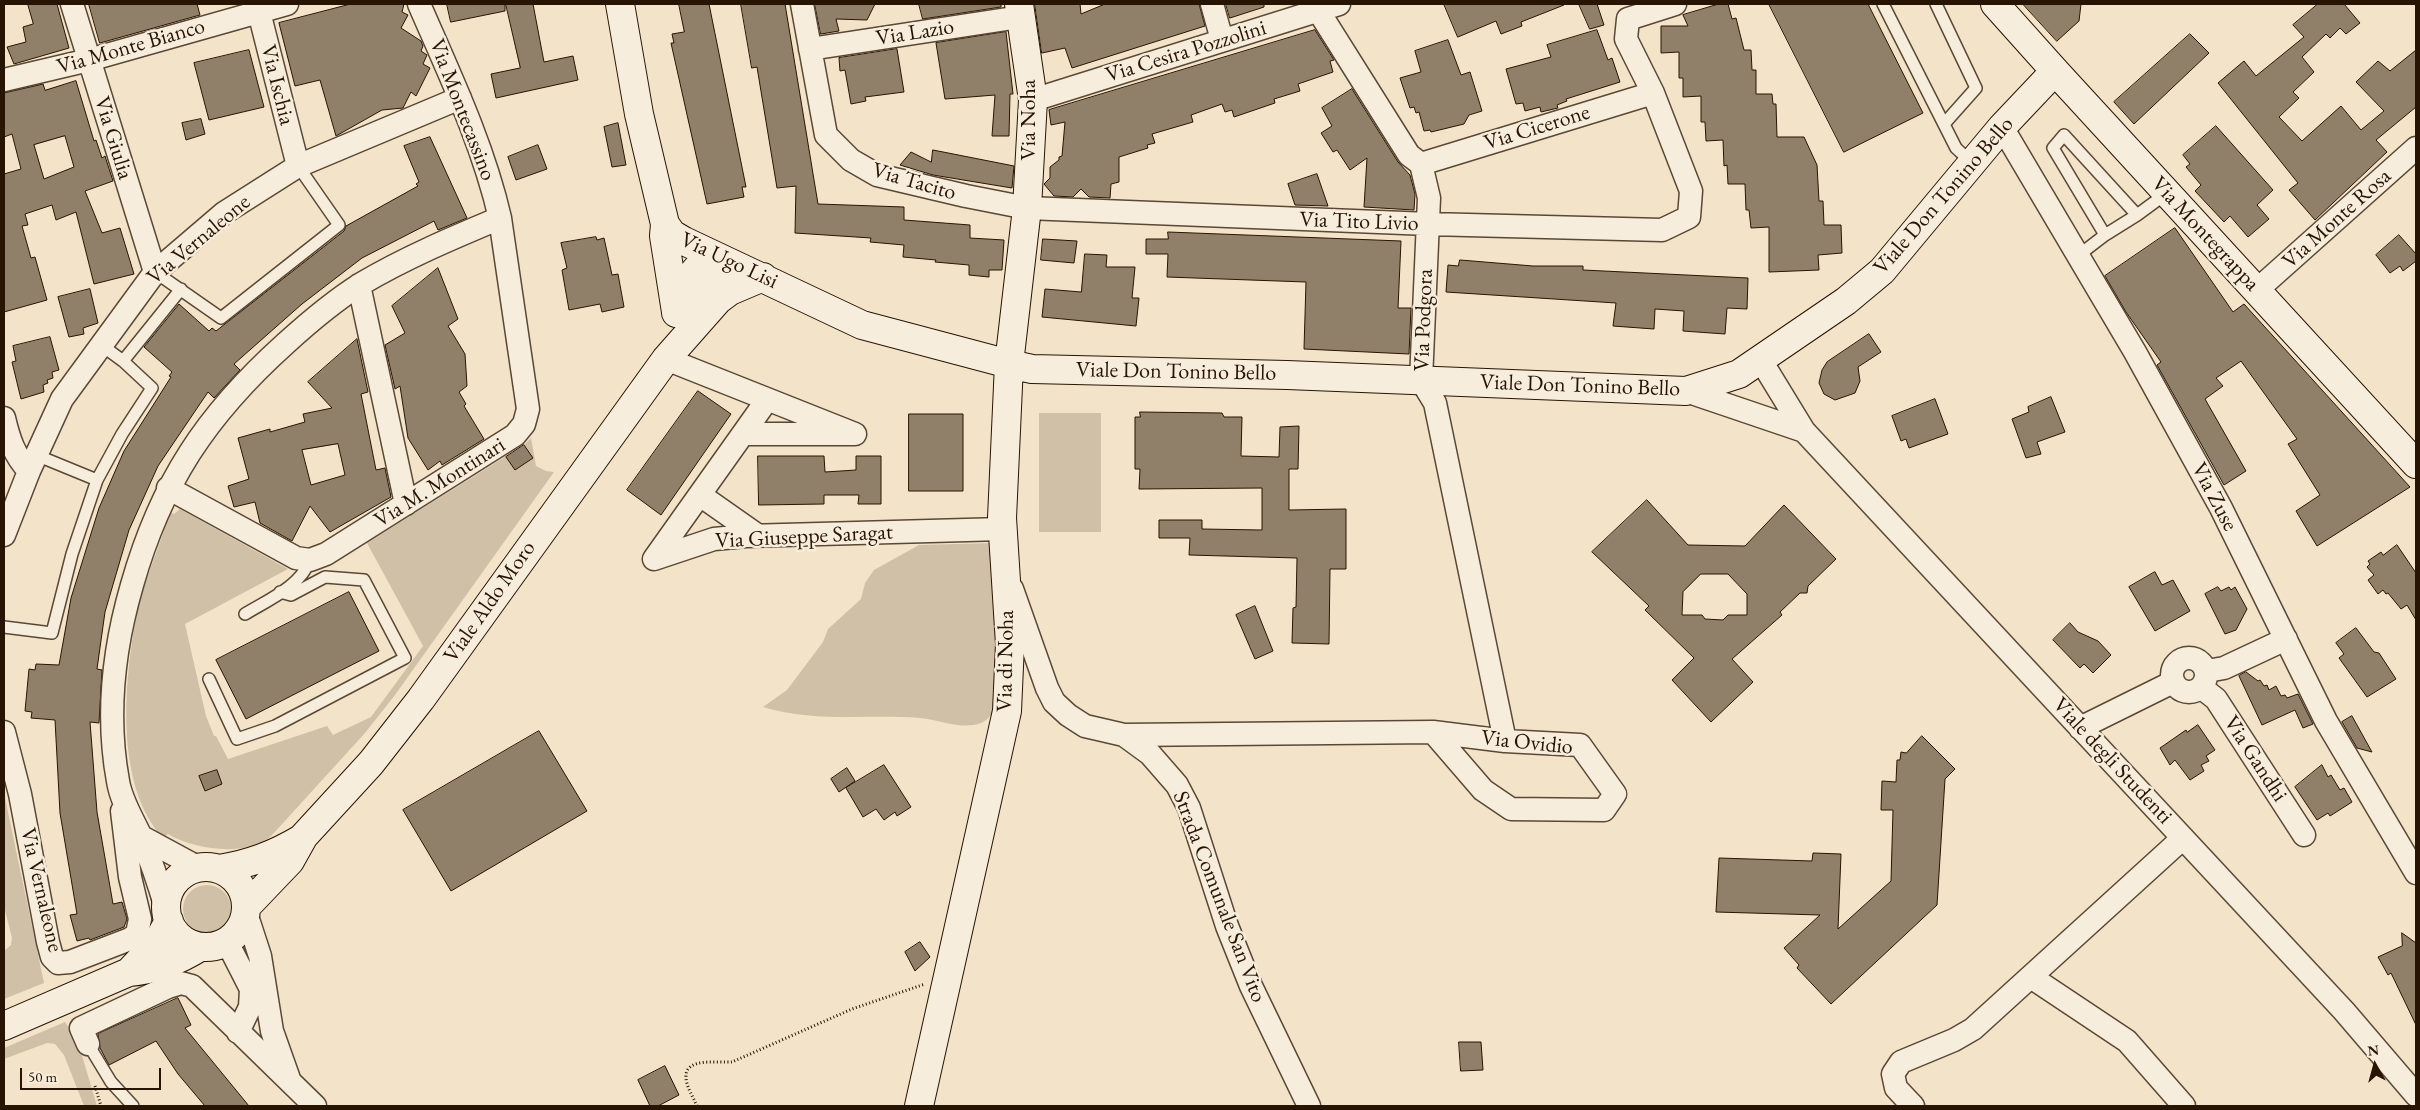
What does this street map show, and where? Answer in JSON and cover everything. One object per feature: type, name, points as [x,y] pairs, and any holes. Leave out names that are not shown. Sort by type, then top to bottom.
[{"type":"main road","name":"Via Ugo Lisi","points":[[620,4],[639,114],[665,224],[672,234],[862,325],[1009,364]]},
{"type":"main road","name":"Via Montegrappa","points":[[1995,4],[2416,464]]},
{"type":"main road","name":"Via Noha","points":[[1020,10],[1033,100],[1027,208]]},
{"type":"main road","name":"Viale Don Tonino Bello","points":[[1009,364],[1032,368],[1421,380],[1686,391],[1739,374],[1846,301],[1882,270],[2002,127],[2055,71]]},
{"type":"main road","name":"Via di Noha","points":[[919,1106],[1007,711],[1010,644],[1002,529],[1009,364],[1027,208]]},
{"type":"main road","points":[[665,224],[664,236],[684,323]]},
{"type":"main road","name":"Viale Aldo Moro","points":[[4,1026],[129,972],[149,970],[186,956],[200,947],[214,946],[227,942],[239,929],[246,910],[290,862],[304,836],[370,763],[421,699],[666,359],[684,323],[715,273],[713,255]]},
{"type":"main road","name":"Viale Aldo Moro","points":[[684,323],[708,310],[724,296],[763,277]]},
{"type":"main road","name":"Viale Aldo Moro","points":[[129,972],[158,942],[167,915],[168,894],[175,882],[186,873],[258,861],[280,852],[304,836]]},
{"type":"main road","points":[[209,868],[230,875],[239,883],[245,894],[246,910]]},
{"type":"main road","points":[[167,915],[176,933],[187,942],[200,947]]},
{"type":"street","name":"Via Giulia","points":[[72,4],[155,272]]},
{"type":"street","name":"Via Monte Bianco","points":[[4,80],[89,60],[258,7],[287,4]]},
{"type":"street","name":"Via Montecassino","points":[[419,4],[460,98],[493,188],[500,218]]},
{"type":"street","name":"Via Tacito","points":[[802,4],[826,135],[851,160],[877,176],[1027,208]]},
{"type":"street","points":[[1212,4],[1222,40]]},
{"type":"street","name":"Via Cesira Pozzolini","points":[[1033,100],[1222,40],[1316,7],[1339,4]]},
{"type":"street","points":[[1654,93],[1626,39],[1628,19],[1675,4]]},
{"type":"street","name":"Via Ischia","points":[[258,7],[298,166]]},
{"type":"street","points":[[1316,7],[1409,155],[1421,164]]},
{"type":"street","name":"Via Lazio","points":[[810,49],[1020,10]]},
{"type":"street","name":"Via Cicerone","points":[[1421,164],[1654,93]]},
{"type":"street","name":"Via Tito Livio","points":[[1027,208],[1429,224],[1662,230],[1689,217],[1691,191],[1654,93]]},
{"type":"street","name":"Via Vernaleone","points":[[4,535],[32,463],[62,399],[100,344],[155,272],[224,213],[298,166],[460,98]]},
{"type":"street","name":"Via Zuse","points":[[2002,127],[2079,256],[2221,508],[2326,721],[2416,873]]},
{"type":"street","name":"Via Monte Rosa","points":[[2257,290],[2416,148]]},
{"type":"street","name":"Via Podgora","points":[[1421,164],[1429,198],[1421,380],[1435,403],[1505,741]]},
{"type":"street","points":[[167,915],[140,836],[129,814],[118,784],[113,724],[115,665],[125,609],[144,543],[168,488],[202,432],[258,368],[308,323],[359,285],[427,248],[500,218]]},
{"type":"street","name":"Via M. Montinari","points":[[310,560],[326,554],[515,435],[524,424],[528,409],[500,218]]},
{"type":"street","points":[[359,285],[406,504]]},
{"type":"street","points":[[666,359],[855,434],[743,434]]},
{"type":"street","name":"Viale degli Studenti","points":[[1760,359],[1804,431],[2344,1011],[2416,1095]]},
{"type":"street","points":[[1686,391],[1804,431]]},
{"type":"street","name":"Via Giuseppe Saragat","points":[[767,400],[654,560],[714,539],[1002,529]]},
{"type":"street","points":[[4,418],[12,448],[18,460],[32,463]]},
{"type":"street","points":[[168,488],[296,558],[310,560]]},
{"type":"street","points":[[700,495],[758,536]]},
{"type":"street","name":"Strada Comunale San Vito","points":[[1006,574],[1047,688],[1054,702],[1068,715],[1085,726],[1124,735],[1150,754],[1177,785],[1189,808],[1227,926],[1247,978],[1309,1106]]},
{"type":"street","points":[[2204,680],[2200,662],[2190,658],[2179,661],[2172,671],[2173,682],[2181,691],[2192,693],[2204,680],[2224,668],[2286,639]]},
{"type":"street","name":"Via Gandhi","points":[[2204,680],[2304,835]]},
{"type":"street","points":[[2080,728],[2173,682]]},
{"type":"street","name":"Via Vernaleone","points":[[4,732],[20,794],[48,942],[52,957],[58,963],[70,962],[130,939],[137,934],[140,927],[139,908],[134,895],[126,848],[118,784]]},
{"type":"street","name":"Via Ovidio","points":[[1124,735],[1433,732],[1505,741],[1580,745],[1615,794],[1604,810],[1511,809],[1483,790],[1433,732]]},
{"type":"street","points":[[140,836],[209,868]]},
{"type":"street","points":[[1913,1106],[1896,1088],[1893,1074],[1900,1062],[1954,1040],[1973,1029],[2183,838]]},
{"type":"street","points":[[246,910],[260,956],[272,1031],[291,1084]]},
{"type":"street","points":[[227,942],[251,989],[250,1007],[238,1032]]},
{"type":"street","points":[[2031,977],[2127,1041],[2184,1106]]},
{"type":"street","points":[[88,1044],[81,1028],[168,987],[181,983],[192,986],[315,1106]]},
{"type":"lane","points":[[1883,4],[1956,148],[1972,163]]},
{"type":"lane","points":[[1936,4],[1976,88],[1944,124]]},
{"type":"lane","points":[[2105,235],[2053,148],[2064,136],[2137,215]]},
{"type":"lane","points":[[155,272],[221,318],[338,226],[298,166]]},
{"type":"lane","points":[[2079,256],[2105,235],[2137,215],[2167,192]]},
{"type":"lane","points":[[123,360],[181,289]]},
{"type":"lane","points":[[4,627],[52,633],[72,554],[97,480],[122,434],[152,388],[123,360],[100,344]]},
{"type":"lane","points":[[32,463],[97,480]]},
{"type":"lane","points":[[246,614],[305,573],[310,560]]},
{"type":"lane","points":[[209,679],[237,739],[275,726],[405,658],[364,580],[325,577],[291,595],[280,592]]},
{"type":"lane","points":[[88,1044],[111,1082],[133,1106]]},
{"type":"path","points":[[697,1106],[686,1078],[687,1070],[693,1064],[732,1062],[852,1009],[903,990],[947,979]]},
{"type":"shaded area","points":[[1039,413],[1101,413],[1101,532],[1039,532]]},
{"type":"shaded area","points":[[531,438],[536,466],[546,471],[554,472],[395,695],[365,733],[273,834],[263,842],[237,849],[222,849],[192,844],[168,834],[163,838],[147,816],[136,790],[130,761],[127,699],[132,640],[137,614],[170,512],[174,514],[180,509],[288,569],[185,624],[206,716],[214,736],[216,736],[228,759],[327,726],[333,735],[371,717],[423,646],[367,543],[524,445]]},
{"type":"shaded area","points":[[994,543],[998,703],[984,722],[966,725],[920,718],[803,715],[763,707],[787,690],[823,642],[828,629],[861,599],[865,583],[874,570],[919,545]]},
{"type":"shaded area","points":[[4,793],[44,983],[4,999],[4,951],[11,945],[12,938],[4,906]]},
{"type":"shaded area","points":[[207,885],[216,887],[224,892],[229,900],[231,909],[229,918],[224,926],[216,931],[207,933],[198,931],[190,926],[185,918],[183,909],[185,900],[190,892],[198,887]]},
{"type":"shaded area","points":[[65,1022],[78,1042],[97,1106],[84,1106],[64,1055],[55,1044],[47,1043],[4,1059],[4,1048]]},
{"type":"building","points":[[28,4],[57,4],[69,48],[14,64],[7,47],[26,42],[23,27],[33,24]]},
{"type":"building","points":[[89,4],[197,4],[200,15],[100,43]]},
{"type":"building","points":[[351,4],[404,4],[402,12],[408,15],[401,28],[421,41],[423,46],[421,51],[427,55],[423,64],[430,68],[416,96],[411,92],[403,108],[382,110],[336,136],[320,80],[295,86],[279,23]]},
{"type":"building","points":[[447,4],[505,4],[505,11],[451,22]]},
{"type":"building","points":[[506,4],[533,4],[544,62],[573,56],[578,80],[496,98],[491,74],[520,68]]},
{"type":"building","points":[[679,4],[709,4],[746,187],[742,187],[744,197],[707,204],[671,43],[674,43],[672,34],[684,32]]},
{"type":"building","points":[[741,4],[785,4],[818,204],[904,207],[904,220],[970,225],[970,238],[1004,240],[1002,270],[989,270],[989,277],[969,275],[969,265],[903,257],[904,245],[870,242],[871,238],[795,233],[796,186],[777,188],[757,67],[752,68]]},
{"type":"building","points":[[815,4],[875,4],[867,20],[836,19],[839,31],[821,34]]},
{"type":"building","points":[[919,4],[1001,4],[1001,7],[923,19]]},
{"type":"building","points":[[1035,4],[1080,4],[1081,14],[1105,4],[1199,4],[1205,26],[1072,68],[1065,48],[1042,53]]},
{"type":"building","points":[[1226,4],[1264,4],[1264,7],[1230,18]]},
{"type":"building","points":[[1444,4],[1564,5],[1521,22],[1522,26],[1501,34],[1496,21],[1458,37]]},
{"type":"building","points":[[1579,4],[1597,4],[1604,25],[1590,29]]},
{"type":"building","points":[[1719,4],[1728,4],[1732,19],[1736,18],[1744,50],[1751,50],[1752,70],[1756,70],[1756,94],[1772,94],[1773,104],[1776,104],[1777,137],[1804,137],[1817,165],[1819,201],[1823,201],[1824,225],[1841,225],[1842,253],[1818,255],[1819,270],[1769,272],[1769,227],[1751,228],[1749,210],[1746,210],[1745,184],[1728,184],[1727,165],[1724,166],[1723,140],[1706,141],[1705,122],[1701,122],[1701,96],[1683,97],[1683,78],[1679,78],[1679,52],[1661,53],[1661,26],[1688,26],[1683,15]]},
{"type":"building","points":[[1769,4],[1868,4],[1923,113],[1844,152]]},
{"type":"building","points":[[2023,4],[2081,4],[2079,21],[2057,41]]},
{"type":"building","points":[[2318,4],[2344,4],[2360,23],[2346,34],[2340,28],[2330,38],[2326,34],[2302,57],[2314,72],[2293,92],[2299,98],[2279,117],[2302,141],[2341,106],[2361,130],[2384,111],[2356,82],[2378,61],[2390,71],[2416,50],[2416,107],[2376,140],[2387,152],[2315,220],[2289,190],[2298,183],[2218,83],[2244,61],[2256,76],[2304,37],[2293,25]]},
{"type":"building","points":[[1315,30],[1334,60],[1330,61],[1333,72],[1298,84],[1300,91],[1274,99],[1275,103],[1234,117],[1232,110],[1225,112],[1222,104],[1191,115],[1193,122],[1152,134],[1155,143],[1147,145],[1148,148],[1119,157],[1119,182],[1111,184],[1110,198],[1089,197],[1081,189],[1073,197],[1054,196],[1044,184],[1050,178],[1050,167],[1062,156],[1065,122],[1051,125],[1049,110]]},
{"type":"building","points":[[1597,30],[1608,60],[1612,58],[1620,82],[1566,99],[1567,101],[1557,105],[1558,108],[1541,112],[1540,107],[1525,111],[1523,103],[1516,104],[1506,69],[1551,57],[1547,45]]},
{"type":"building","points":[[1006,32],[1013,94],[1010,94],[1009,136],[992,136],[995,95],[945,99],[936,43]]},
{"type":"building","points":[[2190,34],[2209,53],[2134,124],[2114,102]]},
{"type":"building","points":[[1448,40],[1461,75],[1470,72],[1482,111],[1469,115],[1464,124],[1431,132],[1430,130],[1424,131],[1419,112],[1416,113],[1414,107],[1410,108],[1400,78],[1421,72],[1415,51]]},
{"type":"building","points":[[897,49],[904,92],[865,97],[866,101],[851,104],[845,70],[840,71],[839,58]]},
{"type":"building","points":[[249,50],[264,107],[209,120],[194,63]]},
{"type":"building","points":[[76,81],[94,141],[96,140],[102,158],[105,156],[113,181],[85,191],[102,233],[120,228],[134,274],[94,284],[76,212],[56,220],[52,205],[25,214],[28,225],[22,226],[31,258],[35,257],[47,300],[4,312],[4,174],[21,169],[12,134],[4,137],[4,93],[43,84],[45,90]],"holes":[[[65,136],[74,167],[44,179],[34,145]]]},
{"type":"building","points":[[1352,89],[1398,162],[1410,175],[1415,194],[1414,210],[1364,207],[1367,158],[1350,170],[1337,150],[1333,152],[1321,133],[1332,126],[1322,108]]},
{"type":"building","points":[[201,119],[205,134],[186,140],[182,123]]},
{"type":"building","points":[[618,123],[626,165],[612,167],[604,127]]},
{"type":"building","points":[[2216,126],[2273,190],[2257,205],[2269,219],[2248,237],[2230,216],[2224,222],[2195,191],[2201,185],[2186,167],[2190,164],[2183,155]]},
{"type":"building","points":[[430,137],[467,218],[438,230],[434,221],[362,258],[302,304],[234,364],[240,370],[214,398],[208,392],[158,466],[129,530],[105,612],[97,669],[102,670],[99,723],[90,722],[97,812],[113,904],[122,902],[127,919],[124,927],[90,940],[89,938],[77,941],[70,915],[77,914],[60,813],[55,720],[31,718],[32,712],[25,711],[29,669],[35,670],[36,664],[59,665],[71,598],[99,508],[124,451],[171,377],[169,376],[172,372],[144,347],[179,304],[209,331],[212,328],[216,331],[344,231],[346,226],[418,186],[416,184],[419,182],[404,146]]},
{"type":"building","points":[[538,145],[547,169],[516,180],[508,157]]},
{"type":"building","points":[[933,150],[1014,166],[1012,188],[933,175],[900,165],[911,152],[931,162]]},
{"type":"building","points":[[1317,174],[1328,206],[1295,205],[1288,184]]},
{"type":"building","points":[[2175,228],[2233,312],[2244,304],[2410,487],[2317,546],[2296,511],[2320,495],[2288,444],[2297,439],[2241,361],[2216,378],[2223,386],[2205,399],[2246,471],[2224,485],[2157,365],[2161,362],[2126,312],[2105,276]]},
{"type":"building","points":[[1168,232],[1401,241],[1398,308],[1411,308],[1409,354],[1304,349],[1306,282],[1167,277],[1168,254],[1146,254],[1146,239],[1168,239]]},
{"type":"building","points":[[2399,235],[2416,254],[2416,261],[2403,271],[2400,266],[2390,273],[2376,255]]},
{"type":"building","points":[[596,237],[597,240],[604,238],[612,275],[618,274],[624,307],[602,312],[600,304],[569,310],[562,270],[567,268],[561,243]]},
{"type":"building","points":[[1043,239],[1077,241],[1074,263],[1041,260]]},
{"type":"building","points":[[1085,254],[1107,255],[1106,267],[1135,267],[1132,298],[1139,298],[1136,326],[1042,317],[1045,289],[1081,292]]},
{"type":"building","points":[[1460,260],[1533,266],[1583,266],[1583,270],[1748,278],[1747,309],[1727,308],[1725,334],[1683,331],[1684,311],[1655,309],[1654,329],[1613,326],[1616,303],[1446,292],[1448,265],[1458,266]]},
{"type":"building","points":[[438,268],[458,319],[448,326],[465,354],[467,386],[459,392],[466,404],[464,406],[484,439],[442,465],[440,461],[428,470],[408,438],[400,386],[395,389],[385,345],[405,333],[392,306]]},
{"type":"building","points":[[90,289],[98,323],[83,328],[84,334],[69,337],[58,297]]},
{"type":"building","points":[[1869,334],[1881,352],[1858,367],[1860,381],[1855,393],[1835,400],[1824,394],[1819,383],[1822,370],[1827,362]]},
{"type":"building","points":[[50,337],[59,370],[52,372],[53,378],[47,380],[48,383],[43,385],[44,392],[21,399],[12,362],[16,361],[13,346]]},
{"type":"building","points":[[357,339],[368,392],[361,394],[376,470],[385,468],[391,497],[330,532],[310,506],[292,541],[260,523],[255,502],[234,507],[228,486],[249,479],[238,438],[270,429],[270,432],[305,422],[303,414],[332,408],[308,382]],"holes":[[[338,444],[345,475],[311,485],[302,450]]]},
{"type":"building","points":[[698,391],[731,414],[661,515],[627,490]]},
{"type":"building","points":[[2051,397],[2065,432],[2037,442],[2041,454],[2026,458],[2012,419],[2029,412],[2028,407]]},
{"type":"building","points":[[1935,399],[1948,434],[1909,448],[1906,439],[1901,441],[1892,416]]},
{"type":"building","points":[[1140,412],[1222,413],[1224,417],[1242,417],[1241,456],[1279,457],[1280,427],[1299,426],[1298,469],[1289,469],[1289,510],[1346,509],[1346,569],[1330,569],[1329,644],[1292,643],[1293,608],[1296,607],[1297,558],[1189,555],[1190,538],[1159,538],[1159,520],[1202,520],[1202,529],[1262,530],[1262,488],[1139,489],[1140,469],[1135,469],[1135,417],[1140,417]]},
{"type":"building","points":[[909,414],[963,414],[963,491],[909,491]]},
{"type":"building","points":[[524,445],[533,458],[515,470],[506,457]]},
{"type":"building","points":[[758,456],[824,456],[825,472],[856,470],[856,456],[881,456],[881,504],[858,504],[859,495],[824,495],[824,504],[759,505]]},
{"type":"building","points":[[1647,500],[1688,545],[1745,546],[1784,505],[1836,559],[1808,586],[1807,593],[1800,593],[1780,612],[1782,615],[1732,659],[1753,682],[1711,722],[1672,680],[1694,658],[1645,610],[1649,606],[1592,552]],"holes":[[[1701,574],[1728,574],[1747,594],[1747,615],[1728,615],[1723,620],[1705,619],[1702,615],[1682,615],[1683,592]]]},
{"type":"building","points":[[2397,545],[2416,573],[2416,620],[2407,605],[2401,609],[2388,593],[2386,594],[2383,590],[2378,594],[2368,580],[2374,575],[2367,567],[2370,564],[2368,561],[2381,552],[2383,555]]},
{"type":"building","points":[[2155,572],[2162,585],[2173,580],[2190,611],[2155,631],[2129,587]]},
{"type":"building","points":[[2218,587],[2221,591],[2229,587],[2231,590],[2235,587],[2247,609],[2236,630],[2225,634],[2205,594]]},
{"type":"building","points":[[349,592],[379,651],[246,719],[216,660]]},
{"type":"building","points":[[1255,606],[1273,651],[1255,659],[1236,615]]},
{"type":"building","points":[[2070,623],[2078,632],[2098,641],[2111,655],[2093,673],[2084,664],[2080,668],[2053,640]]},
{"type":"building","points":[[2356,628],[2374,652],[2379,653],[2396,679],[2367,697],[2339,658],[2344,654],[2336,643]]},
{"type":"building","points":[[2246,672],[2258,681],[2260,680],[2264,686],[2267,685],[2269,690],[2276,686],[2281,696],[2285,695],[2287,698],[2298,694],[2313,724],[2303,728],[2295,710],[2262,725],[2239,676]]},
{"type":"building","points":[[2352,716],[2372,752],[2357,748],[2342,722]]},
{"type":"building","points":[[2198,725],[2215,750],[2206,756],[2209,761],[2201,765],[2204,771],[2190,780],[2175,760],[2170,765],[2160,748],[2186,730],[2187,732]]},
{"type":"building","points":[[539,731],[587,811],[451,891],[403,810]]},
{"type":"building","points":[[1922,736],[1955,769],[1945,779],[1937,905],[1831,1004],[1797,968],[1799,965],[1784,948],[1820,915],[1716,912],[1719,858],[1812,861],[1813,853],[1841,854],[1838,929],[1891,881],[1893,810],[1881,810],[1882,781],[1896,782],[1897,760],[1900,760],[1901,752],[1906,753]]},
{"type":"building","points":[[884,765],[911,807],[897,816],[895,812],[884,820],[876,809],[863,817],[846,788]]},
{"type":"building","points":[[2322,765],[2328,777],[2331,775],[2340,790],[2344,788],[2352,802],[2330,816],[2328,813],[2317,820],[2295,787]]},
{"type":"building","points":[[847,768],[855,781],[839,792],[831,779]]},
{"type":"building","points":[[217,770],[222,784],[205,791],[199,776]]},
{"type":"building","points":[[2402,933],[2416,943],[2416,1025],[2391,973],[2388,975],[2378,957],[2402,946]]},
{"type":"building","points":[[920,942],[930,957],[915,971],[905,952]]},
{"type":"building","points":[[178,998],[191,1025],[185,1028],[249,1106],[205,1106],[178,1074],[156,1041],[109,1065],[100,1048],[98,1034]]},
{"type":"building","points":[[1459,1042],[1481,1042],[1483,1070],[1461,1071]]},
{"type":"building","points":[[665,1066],[679,1095],[658,1106],[650,1106],[638,1080]]}]
